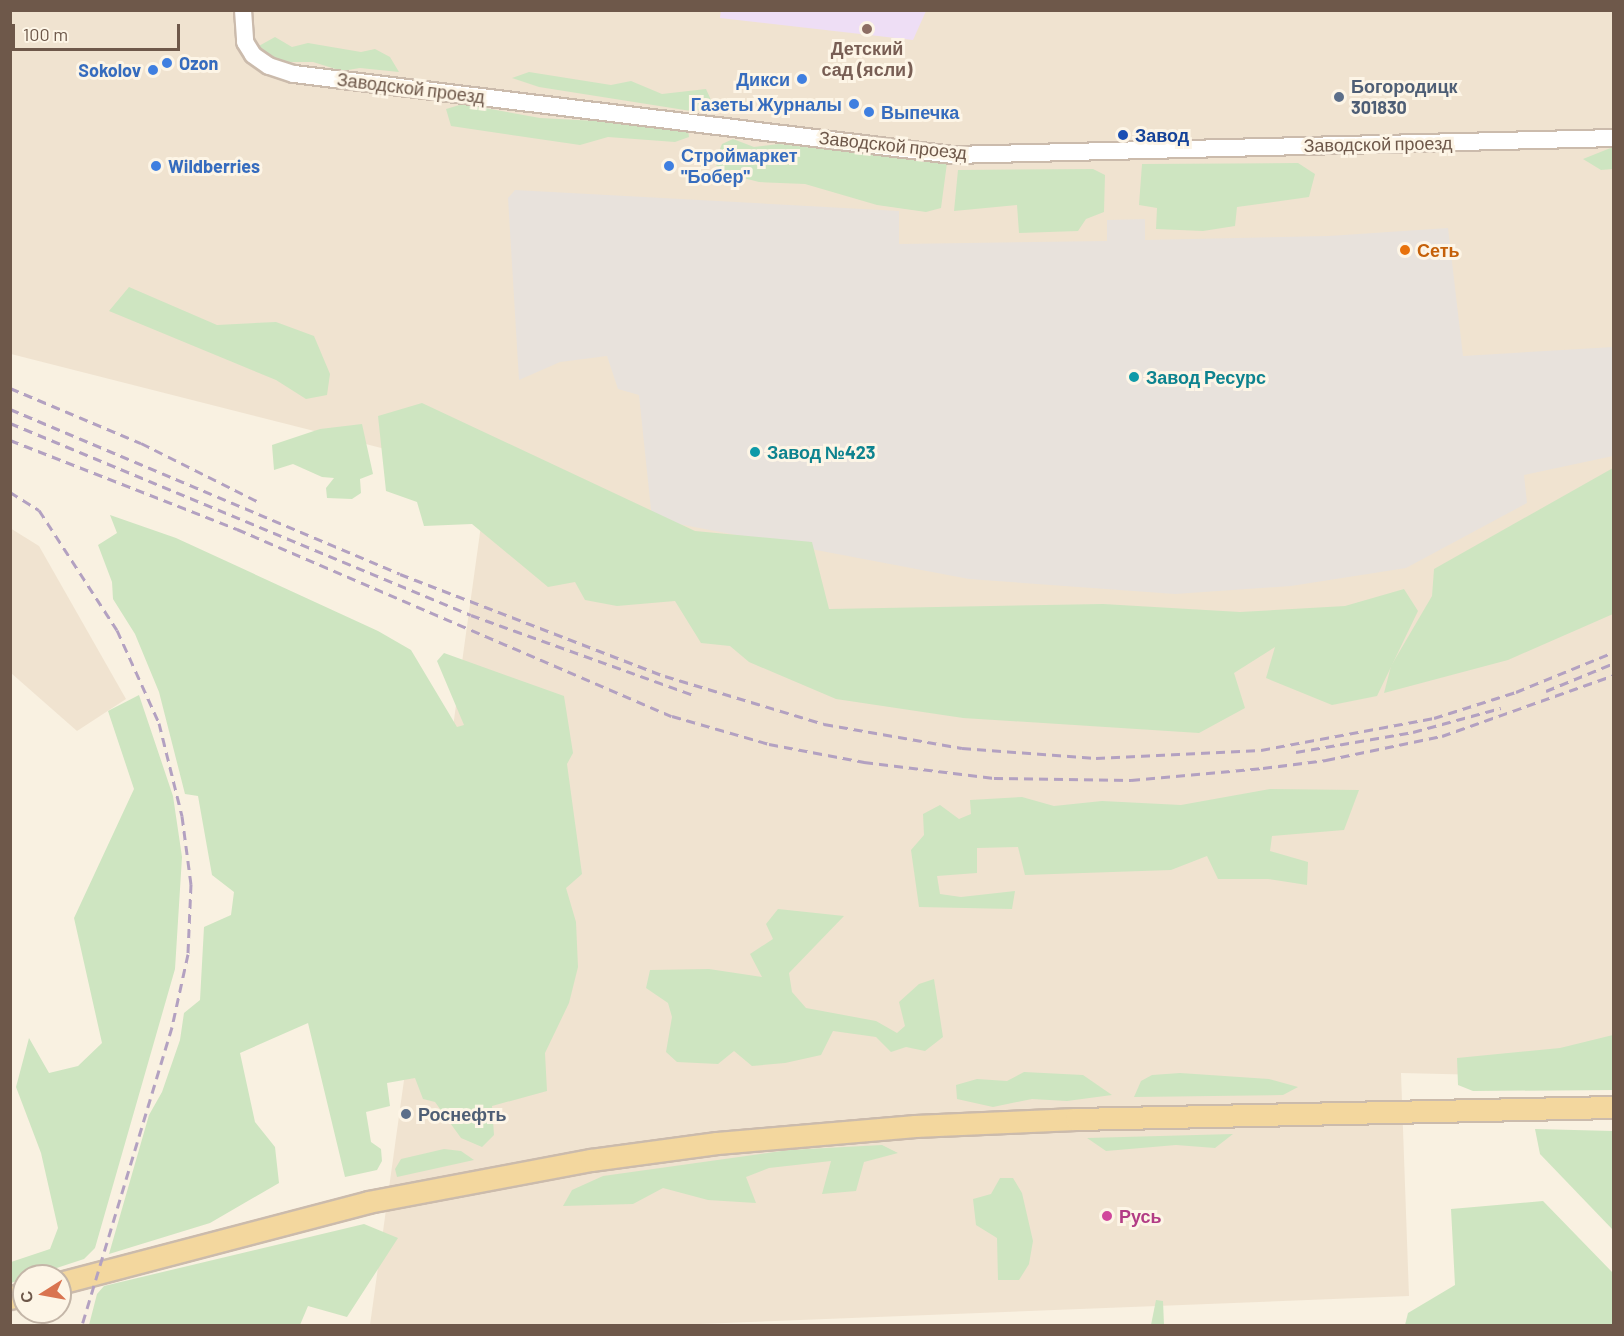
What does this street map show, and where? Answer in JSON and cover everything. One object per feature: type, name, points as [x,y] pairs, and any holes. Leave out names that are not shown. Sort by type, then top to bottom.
[{"type":"main road","points":[[72,1280],[368,1202],[591,1160],[717,1143],[915,1126],[1076,1119],[1614,1107]]},
{"type":"street","name":"Заводской проезд","points":[[243,10],[244,42],[253,55],[269,66],[294,74],[953,155],[1614,138]]},
{"type":"shaded area","name":"Детский сад (ясли)","points":[[721,10],[926,11],[913,40],[720,18]]},
{"type":"shaded area","points":[[10,11],[1613,11],[1613,1078],[1401,1073],[1409,1296],[674,1325],[370,1325],[488,475],[11,354]]},
{"type":"shaded area","points":[[515,190],[899,211],[899,244],[1107,241],[1107,220],[1145,219],[1145,240],[1329,236],[1448,228],[1463,356],[1613,347],[1613,456],[1524,475],[1527,503],[1406,568],[1291,586],[1175,594],[969,579],[652,519],[639,395],[618,389],[607,356],[560,362],[519,380],[508,198]]},
{"type":"shaded area","points":[[10,528],[39,546],[126,699],[77,731],[11,673]]},
{"type":"green space","points":[[275,37],[292,47],[308,43],[361,52],[375,49],[390,57],[399,72],[360,68],[342,71],[313,62],[283,62],[257,47]]},
{"type":"green space","points":[[529,72],[611,85],[631,81],[662,94],[706,89],[711,100],[707,109],[691,111],[539,87],[512,78]]},
{"type":"green space","points":[[463,104],[540,118],[634,123],[667,130],[688,130],[689,137],[675,142],[608,137],[580,145],[451,126],[446,109]]},
{"type":"green space","points":[[733,139],[754,147],[779,144],[947,163],[941,208],[926,212],[877,205],[805,184],[759,182],[724,173],[716,165],[718,154],[722,144]]},
{"type":"green space","points":[[1613,147],[1613,169],[1601,170],[1583,159]]},
{"type":"green space","points":[[1298,163],[1315,174],[1309,197],[1237,207],[1235,226],[1203,231],[1156,229],[1157,208],[1139,205],[1142,164]]},
{"type":"green space","points":[[1093,169],[1105,175],[1104,212],[1086,219],[1078,231],[1019,233],[1017,205],[954,211],[958,170]]},
{"type":"green space","points":[[129,287],[217,325],[276,322],[314,336],[330,374],[327,395],[306,399],[276,380],[109,311]]},
{"type":"green space","points":[[422,403],[695,531],[812,542],[829,609],[1103,604],[1240,612],[1345,606],[1404,589],[1418,611],[1377,696],[1332,705],[1266,678],[1275,647],[1234,673],[1245,708],[1199,733],[963,718],[836,699],[749,662],[730,646],[701,643],[675,601],[617,606],[585,600],[575,582],[548,587],[472,524],[424,526],[417,502],[386,491],[378,416]]},
{"type":"green space","points":[[362,424],[373,474],[360,479],[361,493],[352,499],[327,498],[326,488],[334,478],[322,477],[293,464],[274,470],[272,445],[320,429]]},
{"type":"green space","points":[[1613,468],[1613,614],[1508,660],[1384,693],[1391,666],[1432,596],[1434,569]]},
{"type":"green space","points":[[110,515],[176,538],[378,631],[411,650],[457,727],[464,725],[437,661],[444,653],[564,696],[573,753],[567,764],[582,874],[566,888],[576,922],[578,967],[569,1003],[545,1053],[547,1091],[492,1106],[494,1135],[482,1147],[461,1138],[435,1102],[423,1099],[415,1078],[387,1083],[390,1106],[366,1112],[371,1142],[381,1149],[382,1161],[377,1170],[345,1177],[308,1023],[240,1053],[255,1122],[275,1147],[279,1183],[210,1223],[109,1254],[149,1115],[162,1092],[180,1040],[184,1013],[200,1000],[204,927],[231,915],[234,892],[212,875],[198,796],[185,794],[159,692],[135,634],[113,599],[112,582],[98,545],[117,533]]},
{"type":"green space","points":[[139,695],[173,796],[182,857],[175,969],[95,1248],[84,1259],[69,1264],[12,1264],[11,1283],[11,1262],[50,1249],[58,1228],[41,1153],[16,1087],[29,1038],[49,1073],[78,1066],[102,1043],[74,918],[134,789],[108,711]]},
{"type":"green space","points":[[1270,789],[1359,790],[1344,830],[1272,836],[1270,851],[1308,862],[1307,885],[1268,879],[1218,879],[1207,856],[1171,870],[1025,875],[1018,847],[977,848],[977,873],[937,876],[940,894],[961,897],[1015,891],[1012,909],[919,907],[911,850],[924,835],[923,814],[940,805],[959,819],[971,814],[970,800],[1022,797],[1054,806],[1102,801],[1181,805]]},
{"type":"green space","points":[[778,909],[844,916],[789,973],[792,992],[806,1008],[876,1021],[897,1033],[905,1026],[899,1002],[919,984],[934,979],[943,1037],[925,1051],[906,1047],[891,1052],[876,1037],[833,1031],[821,1055],[785,1063],[752,1066],[734,1051],[718,1064],[677,1062],[666,1052],[672,1017],[668,1003],[646,988],[650,970],[709,969],[762,977],[750,954],[773,939],[766,924]]},
{"type":"green space","points":[[1613,1035],[1613,1090],[1473,1091],[1458,1085],[1457,1058],[1560,1048]]},
{"type":"green space","points":[[1024,1072],[1083,1075],[1112,1095],[1067,1101],[1032,1099],[993,1107],[957,1099],[956,1085],[977,1079],[1007,1081]]},
{"type":"green space","points":[[1180,1073],[1269,1079],[1298,1087],[1283,1095],[1134,1097],[1141,1081],[1152,1075]]},
{"type":"green space","points":[[1535,1129],[1613,1131],[1613,1230],[1540,1154]]},
{"type":"green space","points":[[1233,1134],[1215,1148],[1176,1145],[1106,1151],[1087,1138]]},
{"type":"green space","points":[[882,1145],[898,1153],[864,1162],[856,1191],[822,1194],[831,1161],[769,1168],[746,1177],[756,1203],[708,1200],[663,1188],[633,1204],[563,1206],[572,1190],[603,1176],[789,1150]]},
{"type":"green space","points":[[444,1149],[461,1151],[474,1160],[397,1177],[395,1169],[401,1159]]},
{"type":"green space","points":[[1000,1178],[1013,1178],[1022,1193],[1033,1241],[1029,1264],[1019,1280],[998,1280],[997,1238],[976,1225],[973,1199],[991,1194]]},
{"type":"green space","points":[[1543,1201],[1613,1273],[1613,1325],[1405,1325],[1408,1313],[1455,1285],[1451,1209]]},
{"type":"green space","points":[[364,1224],[398,1238],[347,1317],[308,1306],[300,1325],[89,1325],[97,1294],[104,1286]]},
{"type":"green space","points":[[1156,1300],[1163,1301],[1164,1325],[1151,1325]]},
{"type":"railway","points":[[10,388],[141,443],[257,501]]},
{"type":"railway","points":[[10,409],[400,574],[665,676],[824,724],[962,748],[1096,758],[1261,750],[1434,718],[1516,692],[1614,652]]},
{"type":"railway","points":[[10,423],[471,615],[693,695]]},
{"type":"railway","points":[[10,440],[237,529],[672,716],[769,744],[864,762],[994,778],[1131,780],[1263,768],[1326,760],[1442,736],[1614,675]]},
{"type":"railway","points":[[10,492],[39,510],[117,630],[159,723],[182,816],[191,884],[188,954],[172,1027],[82,1326]]},
{"type":"railway","points":[[1546,691],[1614,663]]},
{"type":"railway","points":[[1296,752],[1413,732],[1501,708]]},
{"type":"place","name":"Детский сад (ясли)","points":[[867,29]]},
{"type":"place","name":"Ozon","points":[[167,63]]},
{"type":"place","name":"Sokolov","points":[[153,70]]},
{"type":"place","name":"Дикси","points":[[802,79]]},
{"type":"place","name":"Богородицк 301830","points":[[1339,97]]},
{"type":"place","name":"Газеты Журналы","points":[[854,104]]},
{"type":"place","name":"Выпечка","points":[[869,112]]},
{"type":"place","name":"Завод","points":[[1123,135]]},
{"type":"place","name":"Wildberries","points":[[156,166]]},
{"type":"place","name":"Строймаркет \"Бобер\"","points":[[669,166]]},
{"type":"place","name":"Сеть","points":[[1405,250]]},
{"type":"place","name":"Завод Ресурс","points":[[1134,377]]},
{"type":"place","name":"Завод №423","points":[[755,452]]},
{"type":"place","name":"Роснефть","points":[[406,1114]]},
{"type":"place","name":"Русь","points":[[1107,1216]]}]
